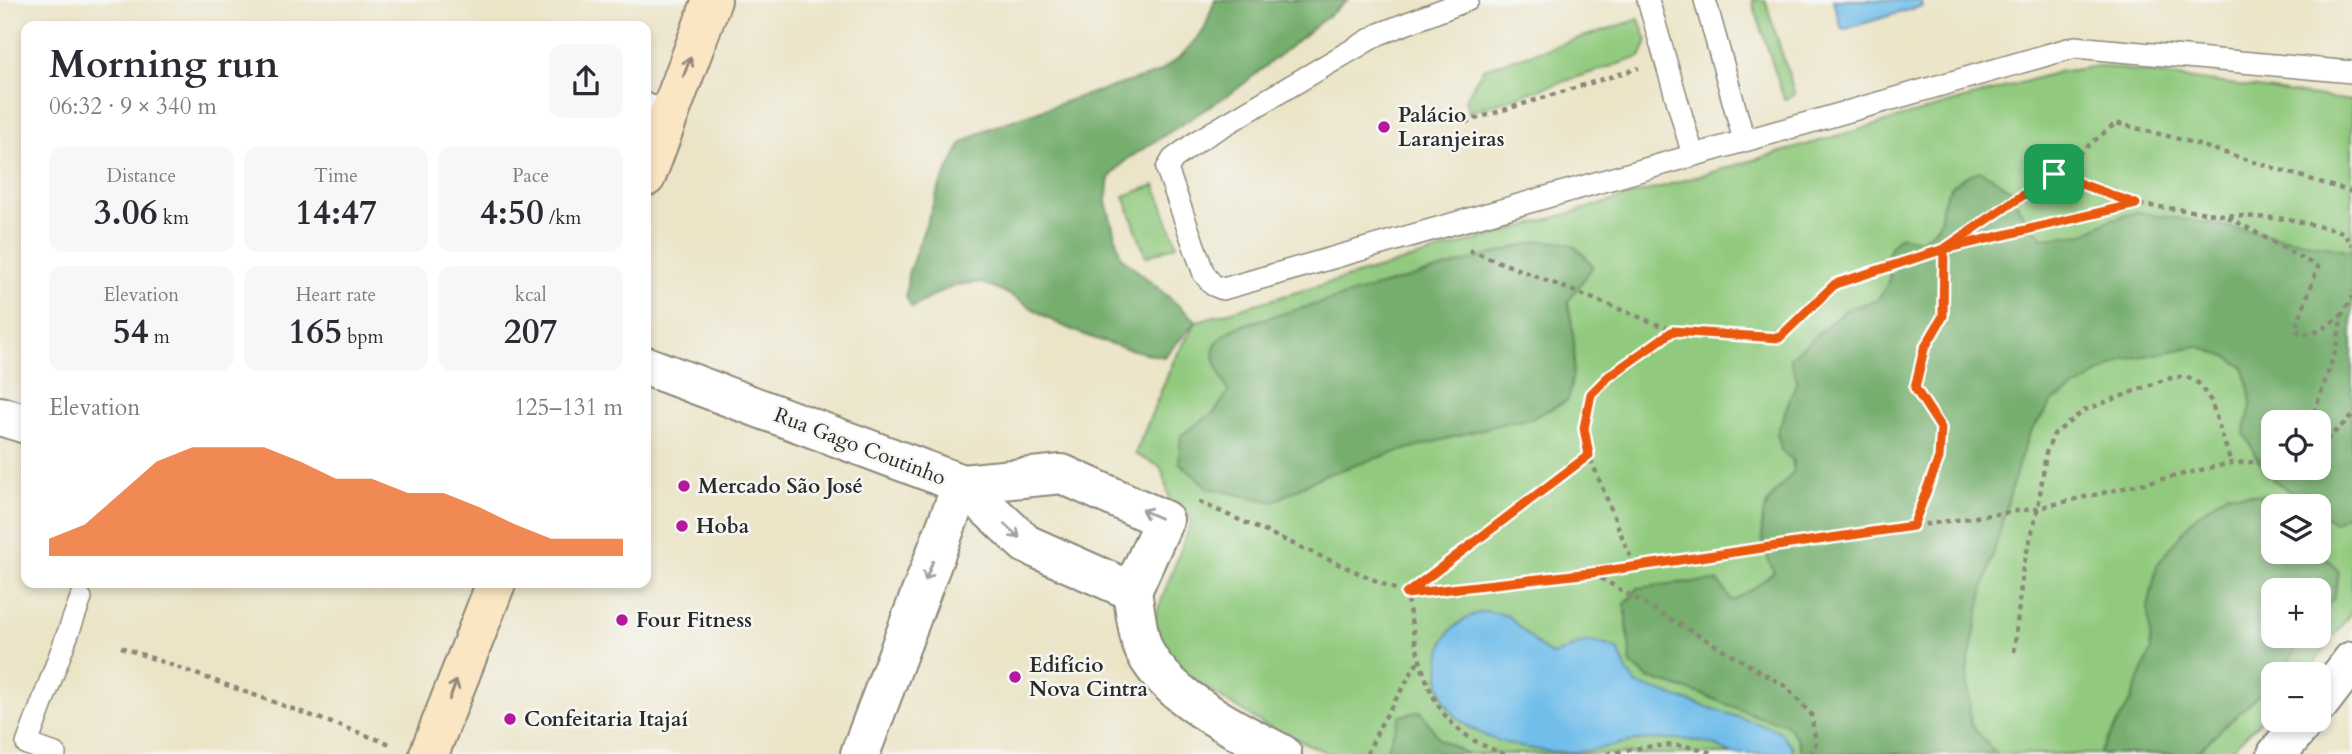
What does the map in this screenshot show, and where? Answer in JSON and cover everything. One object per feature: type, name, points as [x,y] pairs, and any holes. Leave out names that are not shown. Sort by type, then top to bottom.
[{"type":"main road","points":[[651,148],[658,108],[712,0]]},
{"type":"main road","points":[[411,750],[491,588]]},
{"type":"street","name":"Rua Gago Coutinho","points":[[651,368],[962,484],[860,754]]},
{"type":"street","points":[[0,416],[21,423]]},
{"type":"street","points":[[962,484],[1062,474],[1164,520],[1132,592],[1142,645],[1157,672],[1192,701],[1245,735],[1282,754]]},
{"type":"street","points":[[962,484],[1026,544],[1132,592]]},
{"type":"street","points":[[2331,689],[2352,662]]},
{"type":"street","points":[[2277,754],[2295,732]]},
{"type":"lane","points":[[1468,0],[1379,34],[1199,140],[1173,159],[1167,169],[1204,274],[1213,285],[1223,289],[2075,47],[2352,72]]},
{"type":"lane","points":[[1648,0],[1693,155]]},
{"type":"lane","points":[[1705,0],[1744,140]]},
{"type":"lane","points":[[55,754],[27,744],[81,598]]},
{"type":"path","points":[[1465,122],[1666,60]]},
{"type":"path","points":[[1944,249],[2054,174],[2116,123],[2183,140],[2352,192]]},
{"type":"path","points":[[2054,174],[2136,204],[2224,215],[2288,219],[2352,232]]},
{"type":"path","points":[[1459,246],[1673,331],[1779,338],[1835,284],[1944,249],[2136,204]]},
{"type":"path","points":[[2224,215],[2318,267],[2295,327],[2300,335],[2320,331],[2342,316]]},
{"type":"path","points":[[2343,232],[2352,245]]},
{"type":"path","points":[[1913,526],[1939,458],[1941,428],[1915,388],[1924,349],[1943,316],[1944,249]]},
{"type":"path","points":[[2315,410],[2336,349],[2342,316],[2352,297]]},
{"type":"path","points":[[1634,566],[1589,455],[1584,428],[1591,394],[1608,377],[1673,331]]},
{"type":"path","points":[[2014,652],[2023,567],[2038,508],[2046,453],[2053,434],[2085,410],[2166,379],[2185,376],[2198,383],[2211,401],[2231,463]]},
{"type":"path","points":[[2331,436],[2352,416]]},
{"type":"path","points":[[1406,594],[1589,455]]},
{"type":"path","points":[[1197,501],[1406,594],[1591,573],[2038,508],[2231,463],[2261,462]]},
{"type":"path","points":[[1591,573],[1785,686],[1811,714],[1816,743],[1810,754]]},
{"type":"path","points":[[1406,594],[1420,660],[1434,698],[1444,714],[1464,734],[1504,754]]},
{"type":"path","points":[[121,647],[411,750]]},
{"type":"path","points":[[1367,754],[1380,726],[1420,660]]},
{"type":"path","points":[[1607,754],[1648,746],[1670,745],[1698,747],[1714,754]]},
{"type":"green space","points":[[1215,0],[1348,0],[1237,89],[1126,160],[1109,178],[1106,202],[1121,257],[1197,321],[1164,357],[1124,348],[1082,334],[985,284],[967,283],[951,288],[912,308],[906,296],[908,274],[939,188],[962,143],[985,130],[1158,73],[1182,55],[1204,30]]},
{"type":"green space","points":[[1752,0],[1765,0],[1795,95],[1784,99]]},
{"type":"green space","points":[[1639,19],[1647,42],[1640,57],[1469,112],[1465,100],[1483,69]]},
{"type":"green space","points":[[2099,66],[2352,101],[2352,611],[2331,640],[2331,578],[2261,578],[2261,648],[2326,648],[2316,662],[2261,662],[2261,720],[2227,754],[1330,754],[1265,725],[1175,669],[1163,650],[1154,620],[1192,520],[1172,507],[1161,467],[1135,454],[1174,360],[1197,321],[2058,72]]},
{"type":"green space","points":[[1980,171],[1996,179],[2011,191],[2022,214],[2043,238],[2084,234],[2109,220],[2137,212],[2352,251],[2352,511],[2334,523],[2331,521],[2331,494],[2293,494],[2274,480],[2331,480],[2331,410],[2261,410],[2261,465],[2244,433],[2251,406],[2249,385],[2243,367],[2229,358],[2198,346],[2123,360],[2053,401],[2030,433],[2019,462],[1983,591],[1967,670],[1971,724],[1994,752],[1999,754],[1800,754],[1796,736],[1784,723],[1762,718],[1695,692],[1648,678],[1631,664],[1625,604],[1638,588],[1718,581],[1732,601],[1774,572],[1763,543],[1762,520],[1769,501],[1794,471],[1792,459],[1782,452],[1777,433],[1797,380],[1790,358],[1847,309],[1878,300],[1889,279],[1888,252],[1894,242],[1901,236],[1920,240],[1935,229],[1949,191],[1962,179]]},
{"type":"green space","points":[[1155,185],[1177,245],[1146,257],[1124,196]]},
{"type":"green space","points":[[1539,241],[1570,244],[1593,266],[1568,302],[1574,351],[1568,400],[1531,419],[1505,423],[1390,454],[1322,476],[1273,502],[1208,488],[1179,462],[1181,435],[1215,412],[1228,392],[1214,352],[1215,345],[1228,332],[1242,325]]},
{"type":"green space","points":[[2227,493],[2261,495],[2261,564],[2331,563],[2339,572],[2334,598],[2331,601],[2331,578],[2261,578],[2261,648],[2297,648],[2288,662],[2261,662],[2261,692],[2195,754],[2099,754],[2131,700],[2151,650],[2148,608],[2157,565],[2193,519]]},
{"type":"green space","points":[[1421,711],[1439,739],[1468,754],[1385,754],[1400,716]]},
{"type":"water","points":[[1833,0],[1920,0],[1922,6],[1842,30]]},
{"type":"water","points":[[1485,611],[1508,616],[1552,655],[1590,643],[1618,650],[1636,684],[1778,730],[1793,747],[1792,754],[1733,754],[1693,740],[1671,739],[1635,741],[1584,751],[1555,751],[1518,746],[1482,734],[1453,713],[1442,693],[1439,670],[1446,637],[1463,621]]},
{"type":"place","name":"Palácio Laranjeiras","points":[[1384,127]]},
{"type":"place","name":"Mercado São José","points":[[684,486]]},
{"type":"place","name":"Hoba","points":[[682,526]]},
{"type":"place","name":"Four Fitness","points":[[622,620]]},
{"type":"place","name":"Edifício Nova Cintra","points":[[1015,677]]},
{"type":"place","name":"Confeitaria Itajaí","points":[[510,719]]},
{"type":"route","points":[[2054,174],[1944,249],[1835,284],[1779,338],[1673,331],[1608,377],[1591,394],[1584,428],[1589,455],[1406,594],[1591,573],[1913,526],[1939,458],[1941,428],[1915,388],[1924,349],[1943,316],[1944,249],[2136,204],[2054,174]]}]
